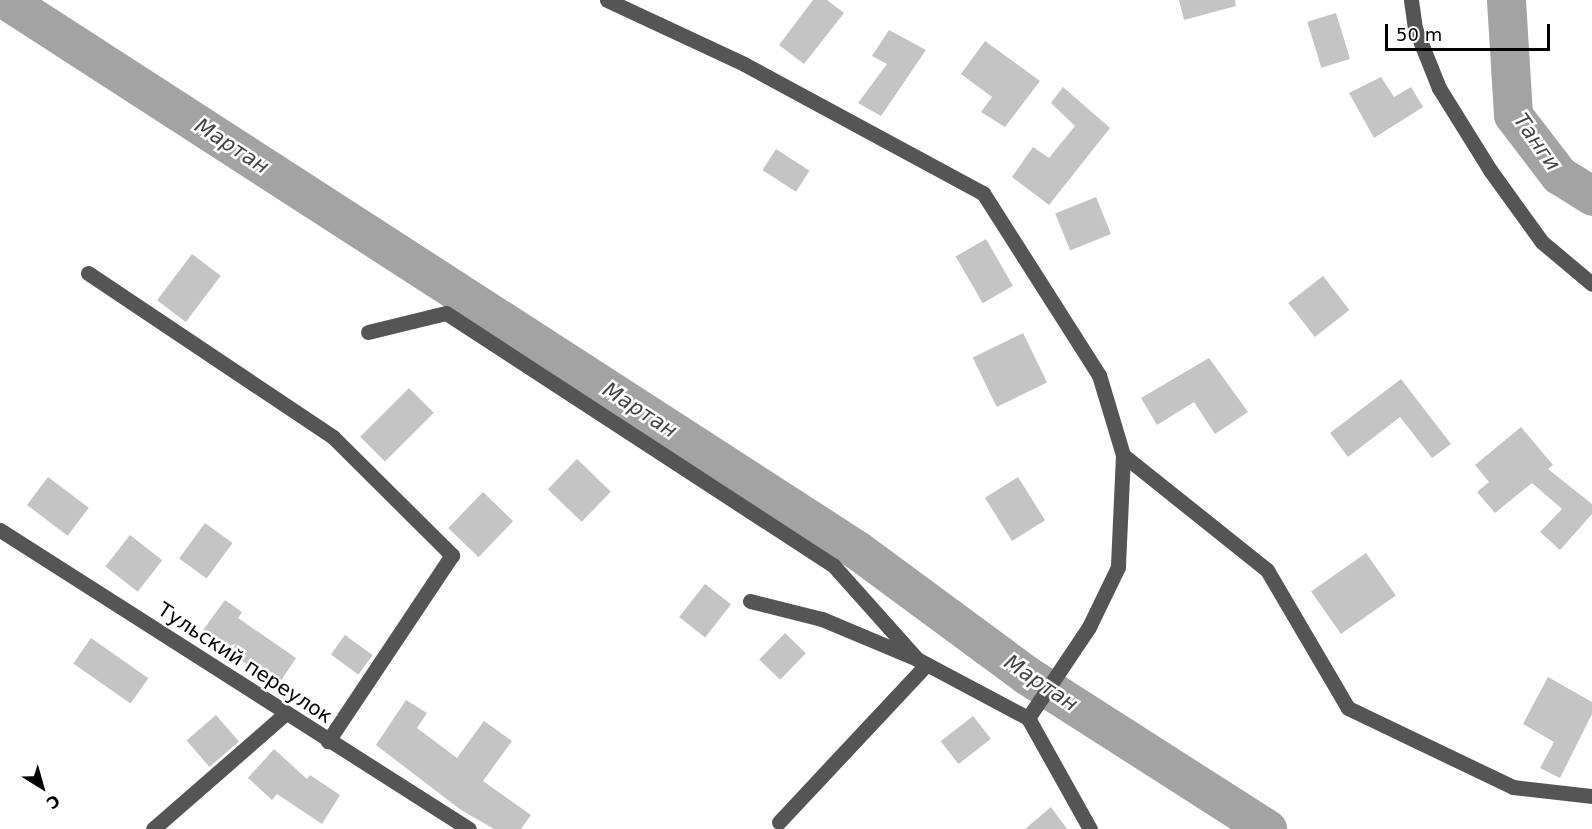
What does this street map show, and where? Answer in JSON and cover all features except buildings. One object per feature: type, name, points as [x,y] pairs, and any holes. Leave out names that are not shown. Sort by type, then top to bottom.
[{"type":"street","points":[[607,0],[744,64],[983,193],[1099,375],[1123,455],[1118,567],[1089,627],[1028,718]]},
{"type":"street","points":[[1411,0],[1415,28],[1439,88],[1490,170],[1542,242],[1592,285]]},
{"type":"street","points":[[88,273],[333,437],[452,555],[328,741]]},
{"type":"street","points":[[369,332],[446,313],[833,565],[922,662]]},
{"type":"street","points":[[1123,455],[1267,570],[1348,708],[1513,787],[1592,796]]},
{"type":"street","name":"Тульский переулок","points":[[0,530],[285,714],[469,829]]},
{"type":"street","points":[[750,601],[822,619],[922,662],[1028,718],[1090,829]]},
{"type":"street","points":[[779,822],[922,662]]},
{"type":"street","points":[[153,829],[285,714]]},
{"type":"waterway","name":"Мартан","points":[[6,0],[857,550],[1028,676],[1267,829]]},
{"type":"waterway","name":"Танги","points":[[1506,0],[1513,115],[1559,175],[1592,196]]}]
